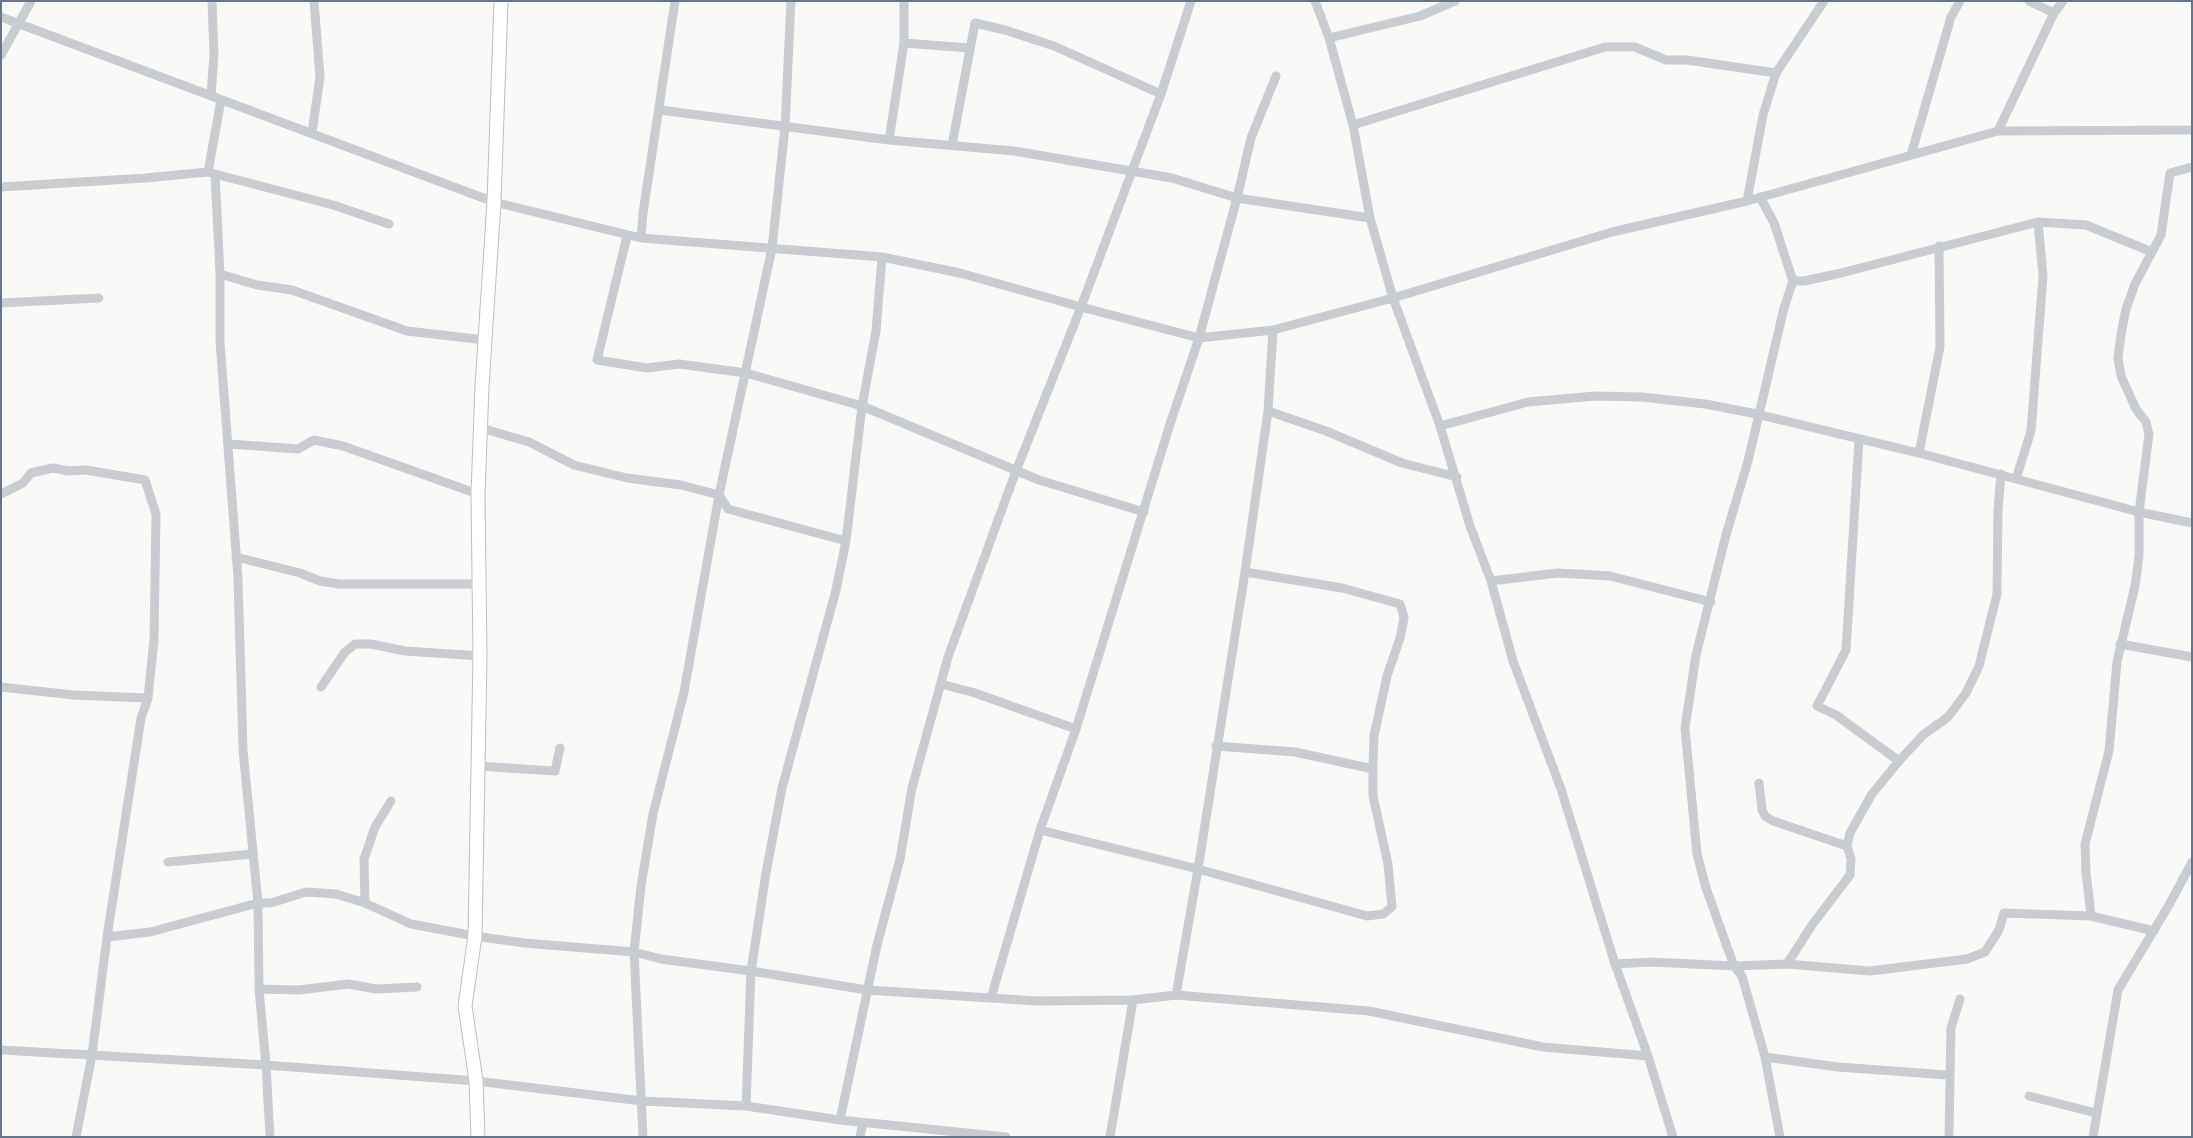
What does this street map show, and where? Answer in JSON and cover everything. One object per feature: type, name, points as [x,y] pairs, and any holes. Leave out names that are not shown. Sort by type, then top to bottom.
[{"type":"street","points":[[1,55],[31,1]]},
{"type":"street","points":[[211,95],[214,55],[212,1]]},
{"type":"street","points":[[312,132],[320,77],[314,1]]},
{"type":"street","points":[[478,1137],[476,1081],[465,1006],[475,936],[480,656],[478,494],[485,340],[494,202],[501,1]]},
{"type":"street","points":[[641,238],[643,213],[660,110],[675,1]]},
{"type":"street","points":[[643,1137],[634,952],[641,886],[653,814],[684,692],[719,495],[772,248],[785,127],[791,1]]},
{"type":"street","points":[[889,140],[904,43],[904,1]]},
{"type":"street","points":[[840,1120],[867,990],[900,859],[912,788],[948,657],[1016,471],[1081,307],[1161,94],[1190,11],[1191,1]]},
{"type":"street","points":[[1315,1],[1329,38],[1353,125],[1370,218],[1393,298],[1440,426],[1470,526],[1491,581],[1513,661],[1561,789],[1615,964],[1648,1056],[1673,1137]]},
{"type":"street","points":[[1329,38],[1420,16],[1455,1]]},
{"type":"street","points":[[1747,201],[1763,115],[1776,73],[1824,1]]},
{"type":"street","points":[[1911,155],[1950,17],[1960,1]]},
{"type":"street","points":[[2029,1],[2054,13]]},
{"type":"street","points":[[1998,131],[2016,90],[2054,13],[2063,1]]},
{"type":"street","points":[[1,17],[221,100],[312,132],[494,202],[627,236],[641,238],[882,257],[960,273],[1199,338],[1273,330],[1393,298],[1612,232],[1747,201],[1998,131],[2192,130]]},
{"type":"street","points":[[952,145],[969,48],[975,23],[1006,30],[1054,46],[1161,94]]},
{"type":"street","points":[[904,43],[969,48]]},
{"type":"street","points":[[1353,125],[1605,47],[1634,47],[1666,60],[1687,60],[1776,73]]},
{"type":"street","points":[[991,998],[1040,830],[1076,729],[1199,338],[1237,198],[1251,138],[1276,76]]},
{"type":"street","points":[[221,100],[212,173],[220,274],[220,342],[229,444],[236,557],[243,750],[258,903],[259,989],[266,1065],[270,1137]]},
{"type":"street","points":[[660,110],[889,140],[1014,151],[1172,178],[1237,198],[1370,218]]},
{"type":"street","points":[[2091,916],[2086,872],[2085,844],[2109,751],[2120,644],[2136,586],[2139,556],[2138,512],[2149,434],[2146,422],[2127,392],[2121,376],[2118,358],[2126,309],[2135,284],[2161,235],[2170,173],[2192,167]]},
{"type":"street","points":[[1,187],[212,173],[333,205],[389,224]]},
{"type":"street","points":[[1760,197],[1774,223],[1793,281],[1784,308],[1748,461],[1726,535],[1711,602],[1696,655],[1685,728],[1697,854],[1706,888],[1734,966],[1742,976],[1765,1057],[1780,1137]]},
{"type":"street","points":[[1793,281],[1804,281],[1841,273],[1939,246],[2038,222],[2086,225],[2152,252]]},
{"type":"street","points":[[2016,479],[2031,431],[2043,276],[2038,222]]},
{"type":"street","points":[[627,236],[597,360],[647,368],[679,364],[746,372],[862,406],[1016,471],[1144,512]]},
{"type":"street","points":[[1919,453],[1940,347],[1939,246]]},
{"type":"street","points":[[746,1106],[751,971],[782,788],[836,590],[846,541],[862,406],[876,331],[882,257]]},
{"type":"street","points":[[220,274],[257,285],[292,290],[407,331],[485,340]]},
{"type":"street","points":[[1,303],[99,298]]},
{"type":"street","points":[[1176,996],[1198,869],[1216,746],[1245,572],[1268,411],[1273,330]]},
{"type":"street","points":[[1440,426],[1528,402],[1595,396],[1642,397],[1705,404],[1758,414],[1919,453],[2138,512],[2192,524]]},
{"type":"street","points":[[1268,411],[1326,431],[1402,463],[1456,477]]},
{"type":"street","points":[[481,428],[529,442],[574,465],[627,478],[681,486],[719,495],[728,509],[846,541]]},
{"type":"street","points":[[1859,439],[1846,650],[1817,706],[1836,715],[1899,761]]},
{"type":"street","points":[[229,444],[298,449],[314,440],[343,446],[478,494]]},
{"type":"street","points":[[1,494],[23,483],[31,473],[53,468],[68,471],[86,470],[145,480],[156,514],[154,639],[148,698],[141,718],[107,937],[92,1055],[76,1137]]},
{"type":"street","points":[[1787,964],[1812,925],[1850,875],[1851,859],[1847,846],[1850,834],[1872,794],[1923,735],[1948,717],[1966,693],[1978,666],[1998,594],[1998,510],[2001,474]]},
{"type":"street","points":[[236,557],[300,573],[320,581],[339,584],[478,584]]},
{"type":"street","points":[[1040,830],[1198,869],[1367,916],[1382,914],[1392,907],[1388,864],[1373,796],[1373,769],[1374,736],[1387,676],[1400,638],[1404,618],[1400,604],[1342,588],[1245,572]]},
{"type":"street","points":[[1491,581],[1558,573],[1610,576],[1711,602]]},
{"type":"street","points":[[321,687],[345,652],[355,644],[371,644],[405,651],[480,656]]},
{"type":"street","points":[[2120,644],[2192,657]]},
{"type":"street","points":[[941,684],[975,693],[1076,729]]},
{"type":"street","points":[[1,687],[73,695],[148,698]]},
{"type":"street","points":[[1216,746],[1295,752],[1373,769]]},
{"type":"street","points":[[477,766],[555,771],[560,748]]},
{"type":"street","points":[[1759,783],[1762,810],[1765,816],[1773,822],[1847,846]]},
{"type":"street","points":[[365,903],[364,859],[375,827],[391,801]]},
{"type":"street","points":[[168,862],[253,854]]},
{"type":"street","points":[[2092,1137],[2118,990],[2154,931],[2192,862]]},
{"type":"street","points":[[107,937],[150,932],[258,903],[271,903],[306,892],[336,894],[365,903],[411,924],[475,936],[524,943],[634,952],[660,959],[751,971],[867,990],[1037,1002],[1133,1000],[1176,996],[1369,1011],[1543,1047],[1648,1056]]},
{"type":"street","points":[[1615,964],[1651,962],[1734,966],[1787,964],[1870,971],[1967,959],[1985,952],[1999,930],[2004,913],[2091,916],[2154,931]]},
{"type":"street","points":[[259,989],[299,990],[348,984],[376,989],[417,987]]},
{"type":"street","points":[[1949,1137],[1948,1075],[1950,1028],[1960,999]]},
{"type":"street","points":[[1110,1137],[1133,1000]]},
{"type":"street","points":[[1,1050],[266,1065],[476,1081],[642,1101],[746,1106],[840,1120],[1006,1137]]},
{"type":"street","points":[[1765,1057],[1838,1067],[1948,1075]]},
{"type":"street","points":[[2029,1096],[2096,1113]]},
{"type":"street","points":[[860,1137],[863,1122]]}]
